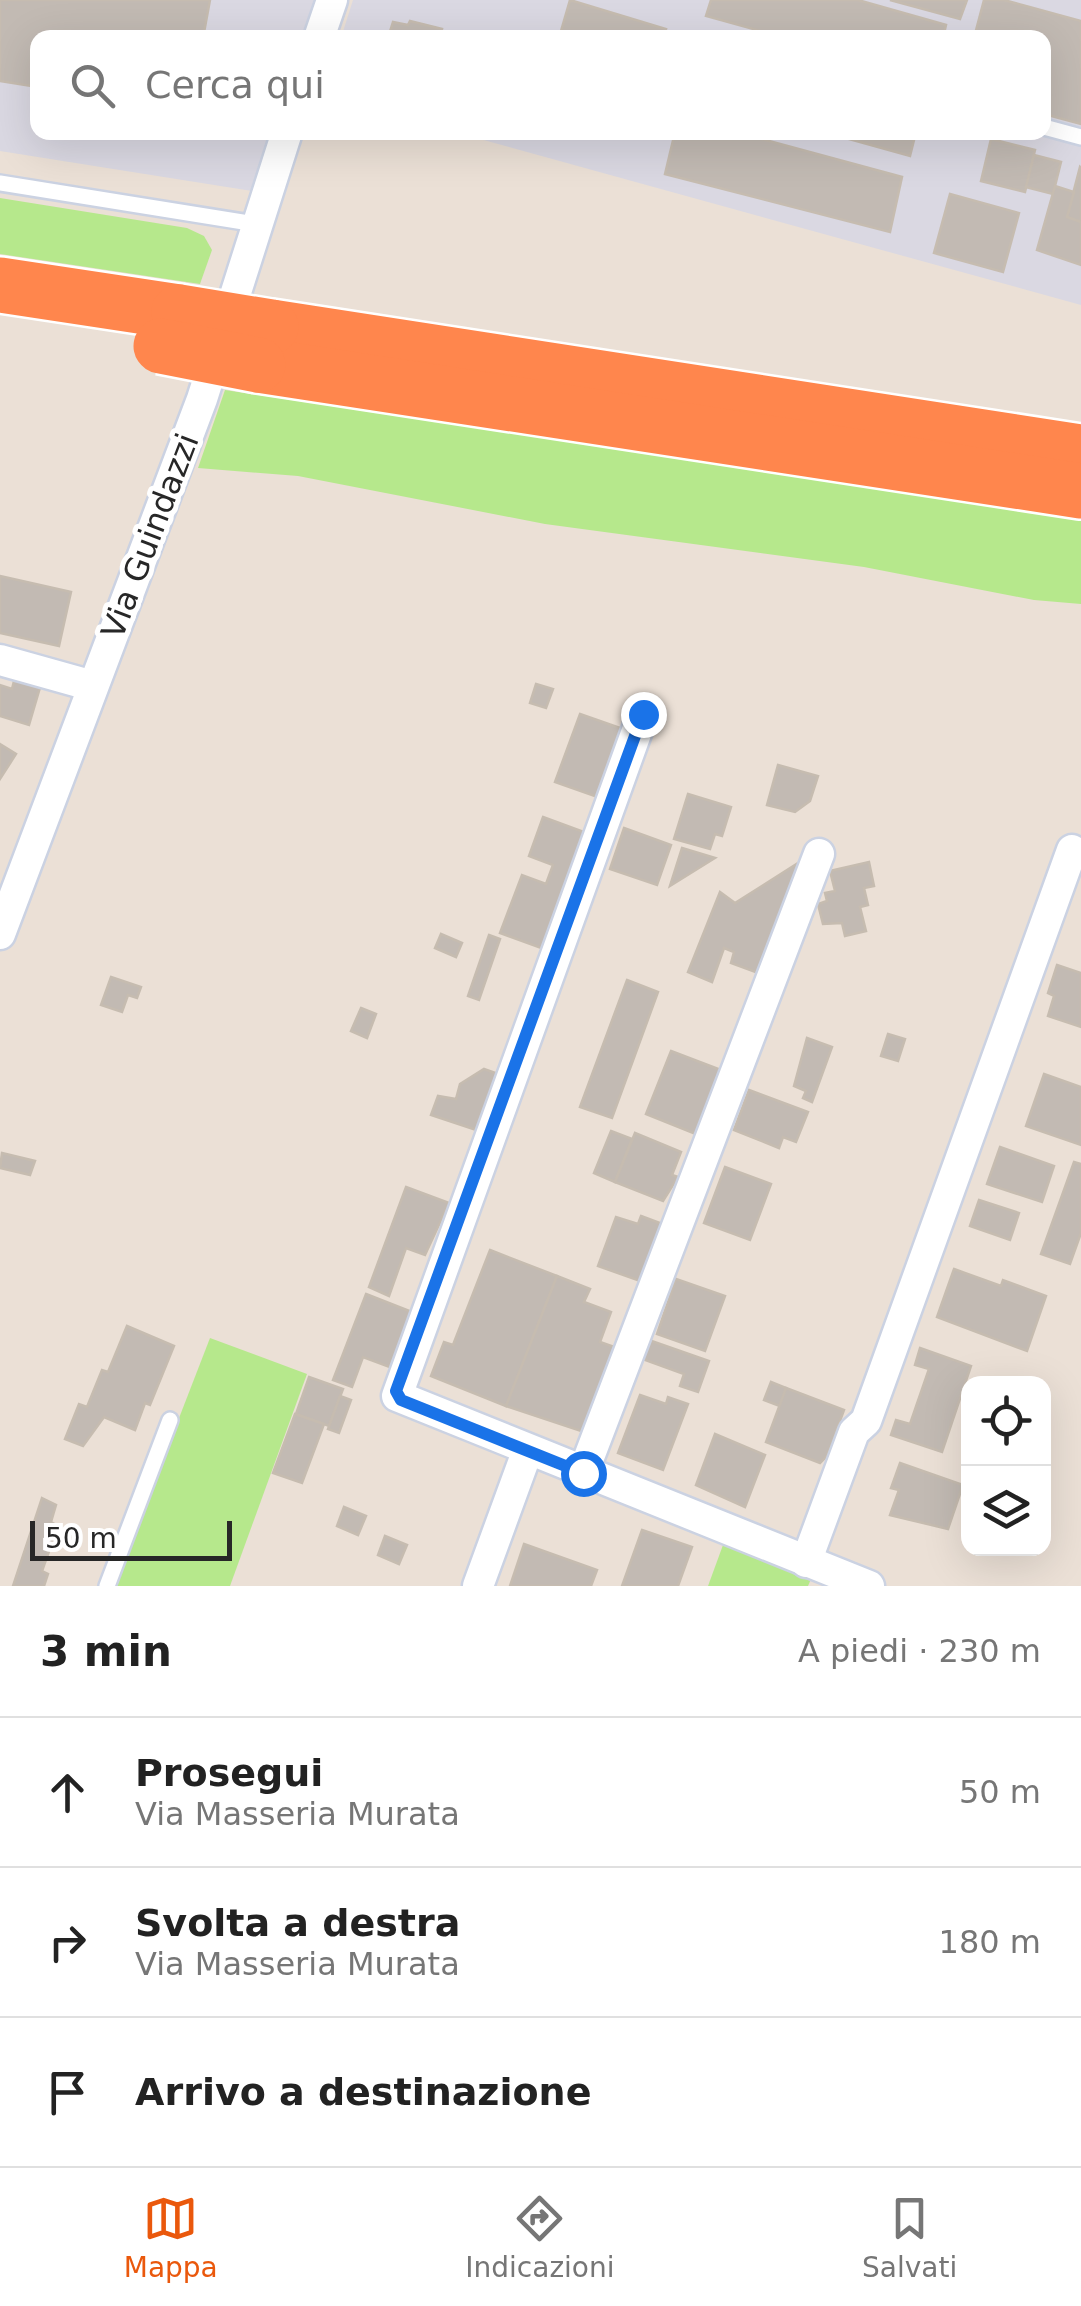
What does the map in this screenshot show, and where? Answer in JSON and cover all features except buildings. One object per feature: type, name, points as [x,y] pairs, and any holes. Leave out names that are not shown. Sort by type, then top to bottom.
[{"type":"highway","points":[[0,284],[170,329],[1081,492]]},
{"type":"highway","points":[[0,321],[170,329]]},
{"type":"highway","points":[[264,346],[1081,452]]},
{"type":"street","points":[[323,30],[332,0]]},
{"type":"street","name":"Via Guindazzi","points":[[0,934],[202,399],[284,140]]},
{"type":"street","points":[[0,660],[94,686]]},
{"type":"street","points":[[643,714],[396,1391],[401,1400],[816,1572],[869,1586]]},
{"type":"street","points":[[816,1572],[854,1432],[866,1422],[1072,850]]},
{"type":"street","points":[[583,1473],[819,854]]},
{"type":"street","points":[[478,1586],[527,1452]]},
{"type":"lane","points":[[1051,129],[1081,138]]},
{"type":"lane","points":[[0,183],[256,224]]},
{"type":"lane","points":[[107,1586],[170,1420]]},
{"type":"shaded area","points":[[0,0],[315,0],[305,30],[30,30],[30,140],[269,140],[252,191],[0,151]]},
{"type":"shaded area","points":[[353,0],[1081,0],[1081,305],[483,140],[1051,140],[1051,30],[344,30]]},
{"type":"green space","points":[[0,198],[187,228],[204,236],[212,250],[200,284],[0,254]]},
{"type":"green space","points":[[225,390],[1081,519],[1081,604],[1034,600],[864,567],[545,524],[298,476],[198,468]]},
{"type":"green space","points":[[210,1338],[307,1374],[230,1586],[114,1586]]},
{"type":"green space","points":[[723,1545],[811,1579],[808,1586],[708,1586]]},
{"type":"route","points":[[583,1473],[401,1400],[396,1391],[643,714]]}]
